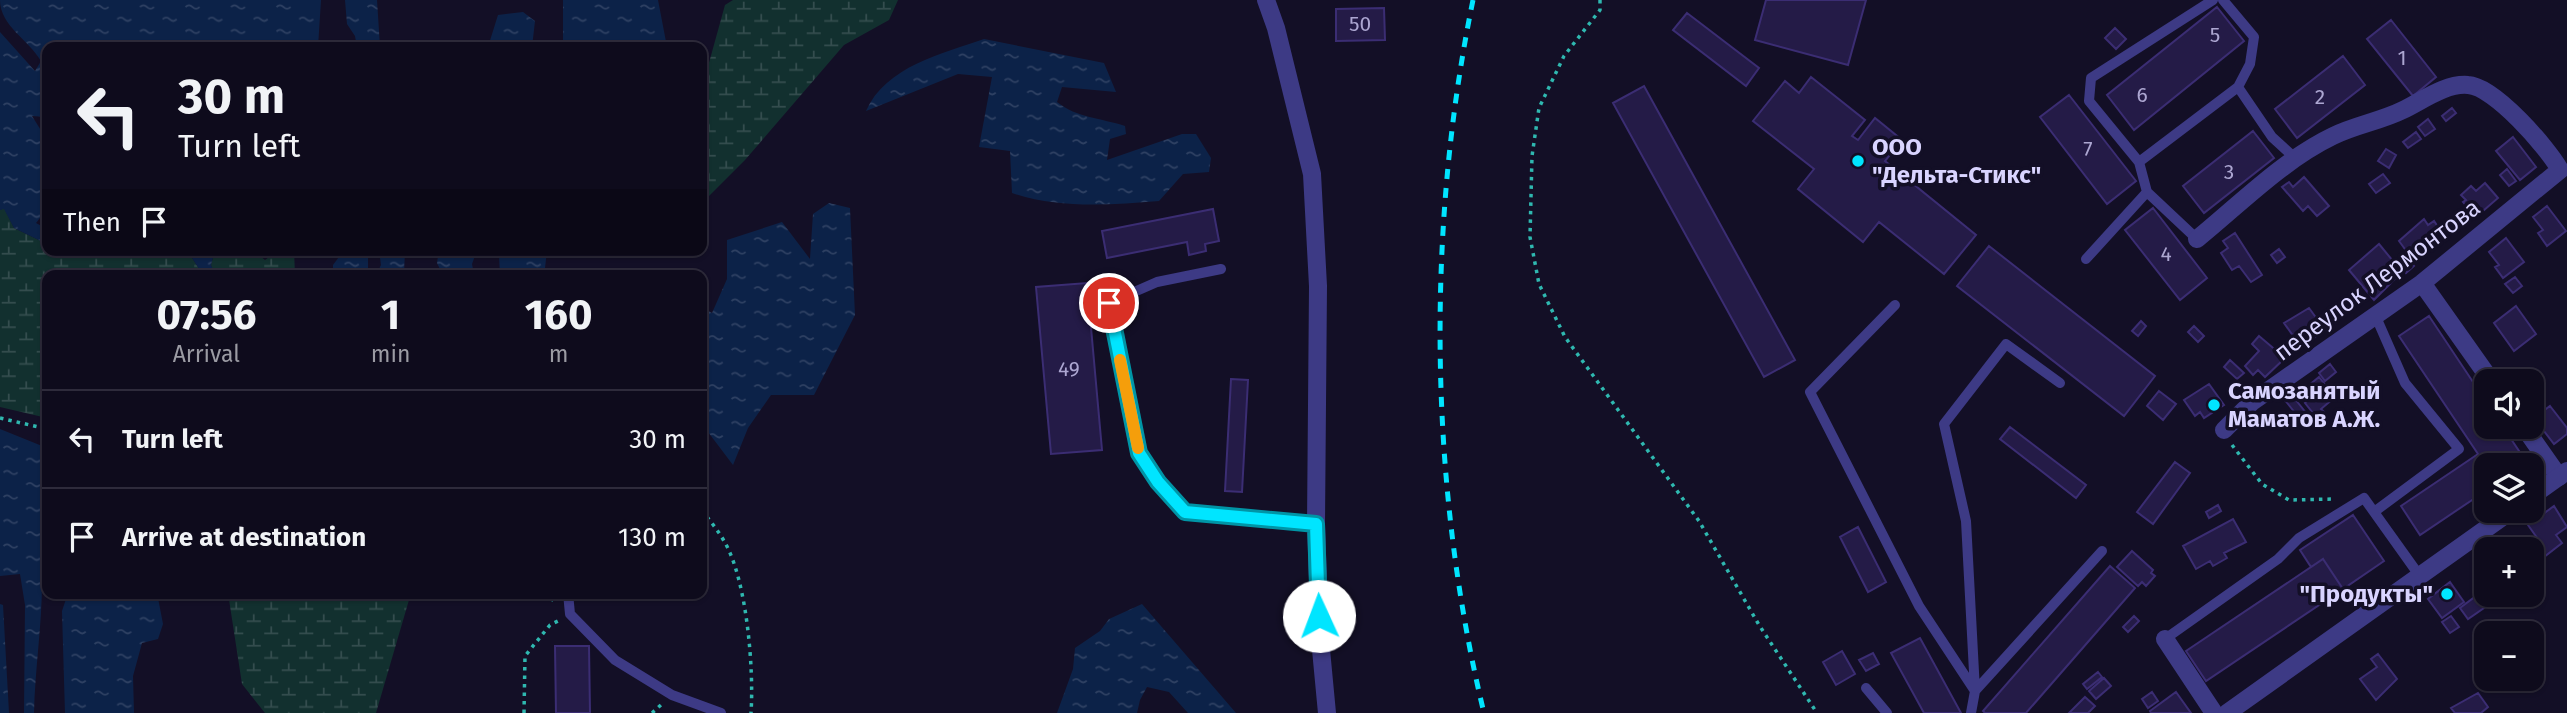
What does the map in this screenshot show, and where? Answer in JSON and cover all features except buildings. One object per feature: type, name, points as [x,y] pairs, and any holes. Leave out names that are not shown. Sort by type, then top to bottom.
[{"type":"street","points":[[1266,0],[1276,28],[1312,174],[1318,286],[1316,524],[1320,639],[1327,713]]},
{"type":"street","name":"переулок Лермонтова","points":[[2224,430],[2252,402],[2422,283],[2560,170],[2550,151],[2489,93],[2468,85],[2433,94],[2402,111],[2333,136],[2295,158]]},
{"type":"street","points":[[2197,239],[2295,158]]},
{"type":"street","points":[[2422,283],[2482,369]]},
{"type":"street","points":[[2534,439],[2563,474],[2544,487]]},
{"type":"street","points":[[2227,713],[2494,523]]},
{"type":"street","points":[[2165,639],[2214,713]]},
{"type":"lane","points":[[2197,239],[2147,192],[2139,162],[2090,101],[2091,78],[2213,0]]},
{"type":"lane","points":[[2139,162],[2238,87],[2249,64],[2254,37],[2223,0]]},
{"type":"lane","points":[[2238,87],[2272,137],[2295,158]]},
{"type":"lane","points":[[2086,259],[2147,192]]},
{"type":"lane","points":[[1221,269],[1157,282],[1109,303],[1139,453],[1158,482],[1185,512],[1316,524]]},
{"type":"lane","points":[[1895,305],[1810,392],[1919,606],[1975,691]]},
{"type":"lane","points":[[2374,512],[2459,449],[2405,383],[2376,317]]},
{"type":"lane","points":[[1971,713],[1975,691],[1966,521],[1944,424],[2006,344],[2060,383]]},
{"type":"lane","points":[[2165,639],[2278,559],[2299,538],[2364,498],[2419,575]]},
{"type":"lane","points":[[1975,691],[2102,551]]},
{"type":"lane","points":[[569,599],[570,614],[615,660],[673,695],[720,713]]},
{"type":"lane","points":[[1866,688],[1887,713]]},
{"type":"path","points":[[1600,0],[1600,10],[1563,56],[1539,108],[1532,156],[1530,237],[1539,284],[1565,337],[1699,521],[1759,625],[1817,713]]},
{"type":"path","points":[[0,418],[42,428]]},
{"type":"path","points":[[2224,430],[2241,460],[2262,484],[2289,500],[2364,498]]},
{"type":"path","points":[[707,517],[726,543],[744,603],[753,681],[751,713]]},
{"type":"path","points":[[524,713],[525,656],[550,625],[570,614]]},
{"type":"green space","points":[[733,0],[898,0],[889,20],[844,45],[745,160],[707,198],[707,70],[725,5]]},
{"type":"green space","points":[[4,208],[14,228],[42,242],[42,256],[191,256],[200,270],[42,270],[42,417],[0,407],[0,210]]},
{"type":"green space","points":[[213,256],[260,256],[265,260],[271,256],[294,256],[295,270],[213,270],[211,265]]},
{"type":"green space","points":[[229,599],[409,599],[376,713],[265,713],[242,684]]},
{"type":"water","points":[[0,0],[321,0],[318,42],[42,42],[42,117],[32,116],[42,132],[42,215],[36,223],[42,226],[42,242],[14,228],[4,209],[0,210],[0,32],[35,71],[41,61],[10,25],[1,9]]},
{"type":"water","points":[[345,0],[377,0],[380,42],[356,42],[347,24]]},
{"type":"water","points":[[563,0],[658,0],[666,42],[563,42]]},
{"type":"water","points":[[523,12],[535,21],[533,42],[490,42],[498,15]]},
{"type":"water","points":[[984,39],[1104,63],[1116,92],[1062,87],[1057,102],[1081,115],[1125,126],[1126,134],[1110,139],[1107,160],[1182,134],[1196,134],[1211,158],[1209,172],[1183,174],[1159,201],[1103,204],[1048,202],[1012,193],[1010,151],[979,147],[992,77],[958,74],[866,111],[875,96],[901,72],[933,57]]},
{"type":"water","points":[[829,203],[850,208],[855,315],[814,395],[771,395],[748,428],[733,465],[707,431],[707,310],[712,313],[727,279],[727,240],[782,222],[810,259],[813,214]]},
{"type":"water","points":[[191,256],[213,256],[211,265],[213,270],[200,270]]},
{"type":"water","points":[[368,256],[368,270],[333,270],[339,257]]},
{"type":"water","points":[[380,256],[405,256],[404,270],[378,270]]},
{"type":"water","points":[[438,256],[475,256],[473,270],[440,270],[437,263]]},
{"type":"water","points":[[499,256],[546,256],[543,270],[500,270]]},
{"type":"water","points":[[0,429],[42,446],[42,581],[34,713],[24,713],[25,605],[20,574],[0,576]]},
{"type":"water","points":[[66,599],[158,599],[163,624],[158,639],[142,643],[133,676],[134,713],[65,713],[62,611]]},
{"type":"water","points":[[0,604],[3,605],[9,713],[0,713]]},
{"type":"water","points":[[1142,604],[1236,713],[1188,713],[1169,692],[1147,687],[1137,713],[1057,713],[1073,669],[1075,648],[1100,631],[1109,619]]},
{"type":"railway","points":[[1473,0],[1458,87],[1447,176],[1441,266],[1440,357],[1452,538],[1466,627],[1484,713]]},
{"type":"slow traffic","points":[[1120,360],[1138,448]]},
{"type":"place","name":"ООО \"Дельта-Стикс\"","points":[[1858,161]]},
{"type":"place","name":"Самозанятый Маматов А.Ж.","points":[[2214,405]]},
{"type":"place","name":"\"Продукты\"","points":[[2447,594]]},
{"type":"route","points":[[1109,303],[1139,453],[1158,482],[1185,512],[1316,524],[1319,616]]}]
